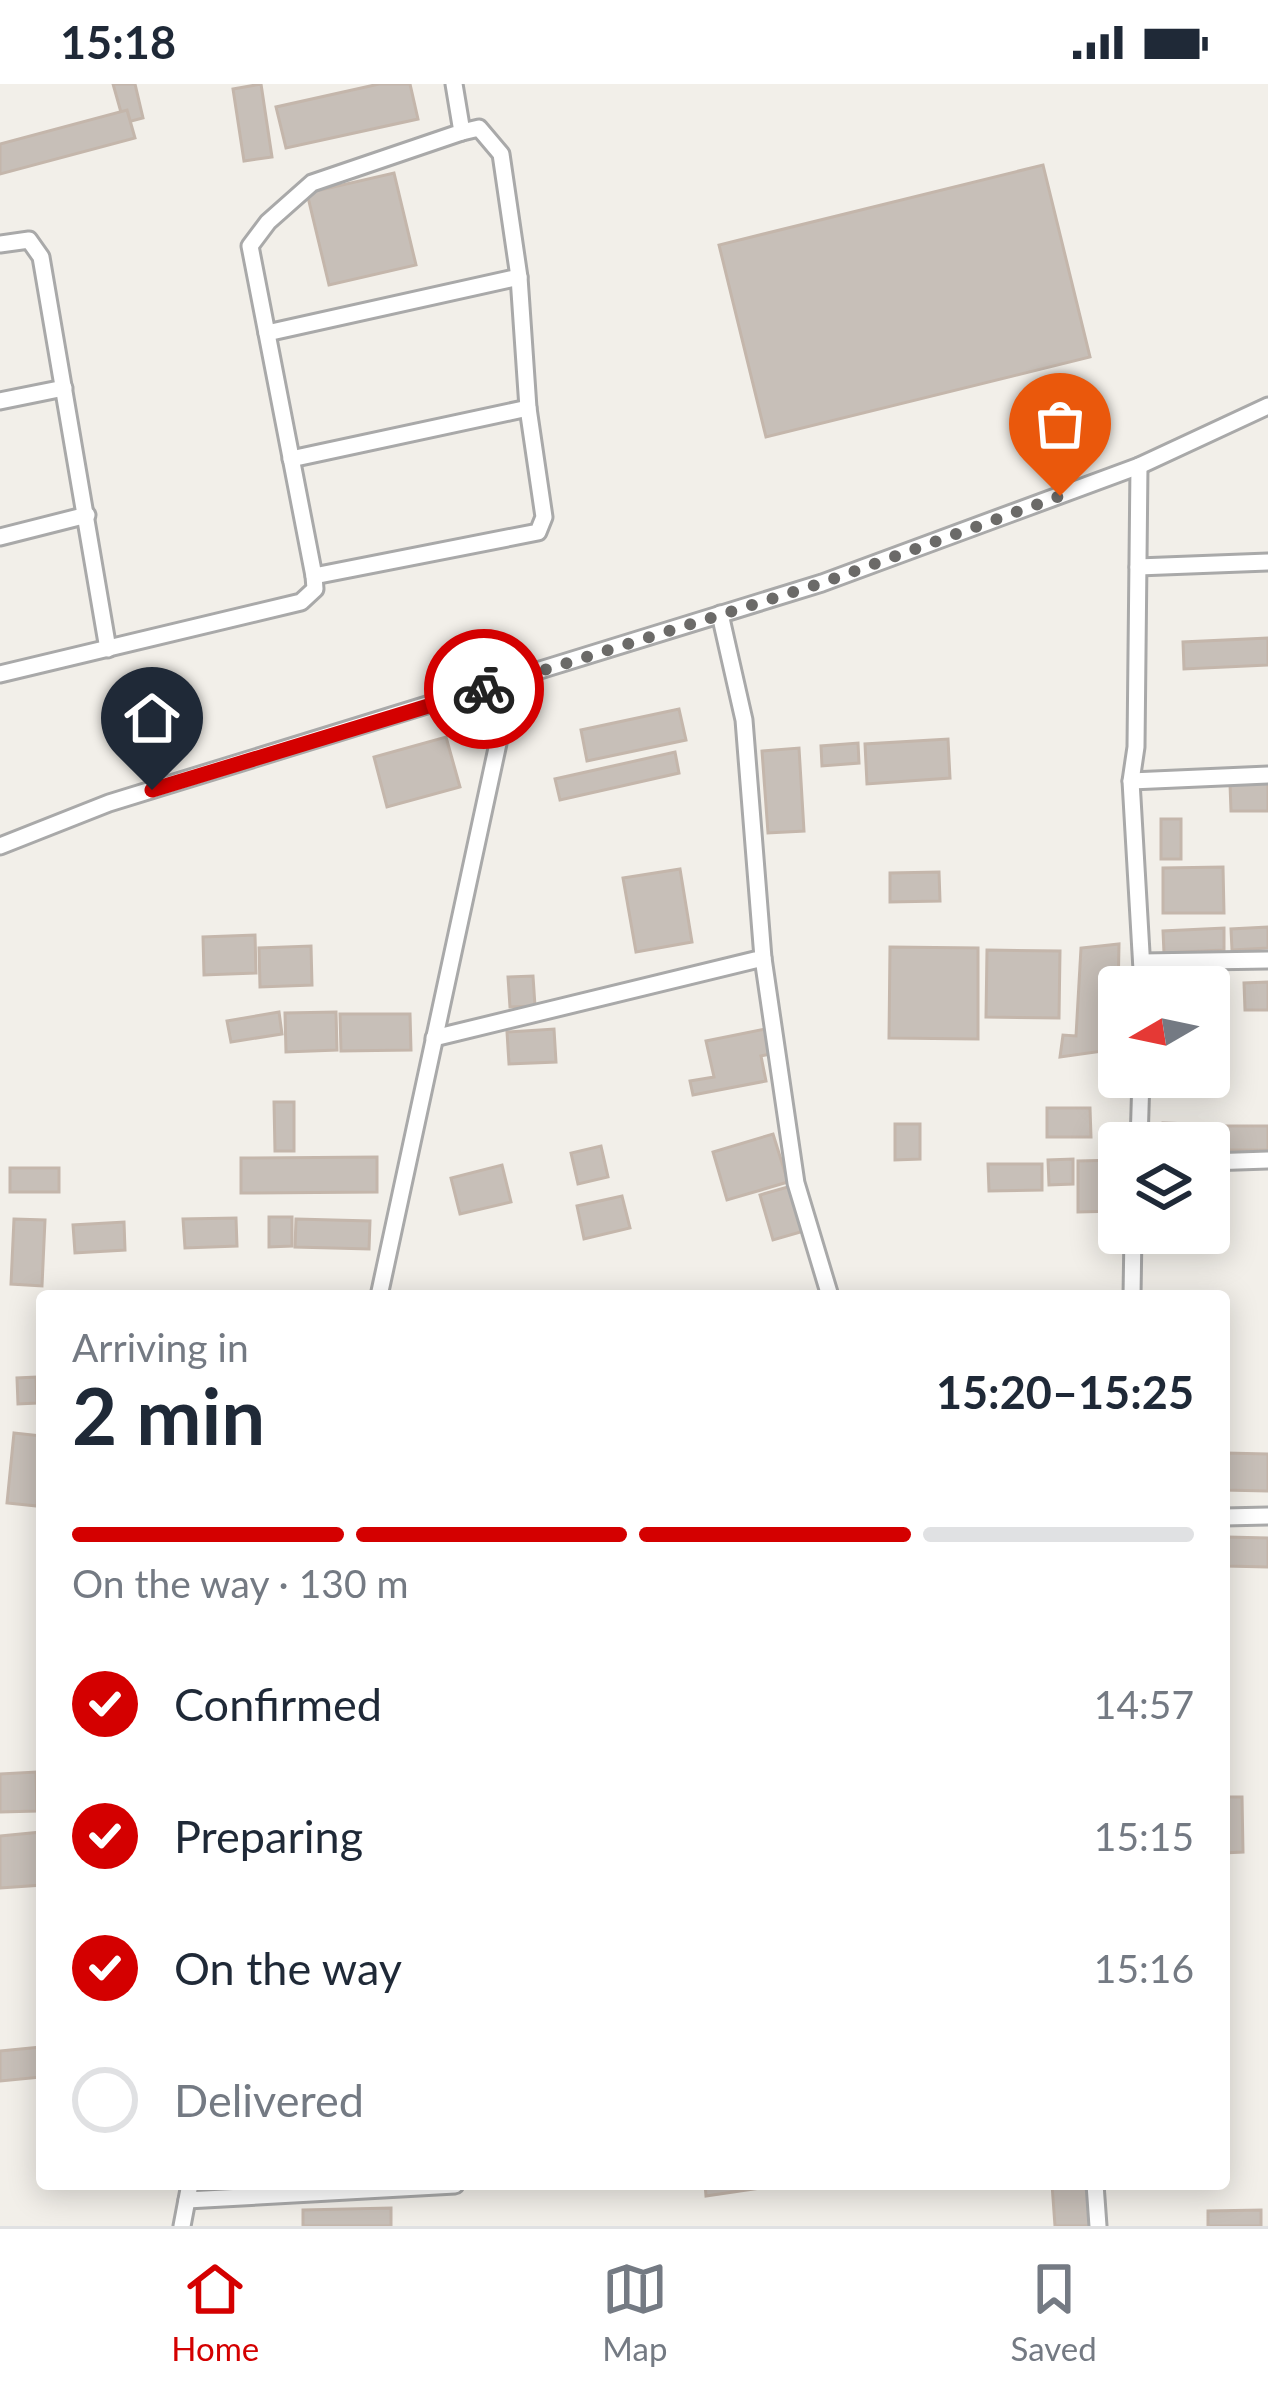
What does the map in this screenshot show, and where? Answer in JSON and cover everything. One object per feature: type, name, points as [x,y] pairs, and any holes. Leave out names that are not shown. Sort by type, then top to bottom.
[{"type":"street","points":[[454,84],[462,133]]},
{"type":"street","points":[[0,674],[301,602],[315,589],[250,246],[268,222],[312,183],[479,128],[501,154],[544,517],[538,532],[314,576]]},
{"type":"street","points":[[0,244],[29,240],[41,257],[108,649]]},
{"type":"street","points":[[267,333],[519,277]]},
{"type":"street","points":[[0,401],[64,388]]},
{"type":"street","points":[[0,846],[109,803],[822,583],[1139,466],[1268,406]]},
{"type":"street","points":[[291,459],[528,408]]},
{"type":"street","points":[[1139,466],[1136,747],[1131,782],[1142,966]]},
{"type":"street","points":[[0,537],[86,515]]},
{"type":"street","points":[[1138,567],[1268,562]]},
{"type":"street","points":[[720,614],[745,720],[763,958],[796,1183],[828,1290]]},
{"type":"street","points":[[381,1290],[505,710],[495,685]]},
{"type":"street","points":[[1131,782],[1268,775]]},
{"type":"street","points":[[434,1038],[763,958]]},
{"type":"street","points":[[1142,962],[1268,960]]},
{"type":"street","points":[[1230,1161],[1268,1160]]},
{"type":"street","points":[[1132,1290],[1133,1254]]},
{"type":"street","points":[[1230,1517],[1268,1516]]},
{"type":"street","points":[[182,2226],[188,2192],[255,2190]]},
{"type":"street","points":[[1096,2190],[1099,2226]]},
{"type":"building","points":[[113,84],[135,84],[143,118],[124,123]]},
{"type":"building","points":[[261,84],[272,157],[244,161],[233,89]]},
{"type":"building","points":[[379,84],[410,84],[418,119],[286,148],[276,107]]},
{"type":"building","points":[[127,110],[135,138],[0,174],[0,144]]},
{"type":"building","points":[[1043,165],[1090,357],[766,437],[719,245]]},
{"type":"building","points":[[394,173],[416,265],[329,285],[307,193]]},
{"type":"building","points":[[1268,638],[1268,665],[1184,669],[1183,642]]},
{"type":"building","points":[[679,709],[686,740],[587,761],[581,730]]},
{"type":"building","points":[[446,737],[460,787],[387,807],[374,757]]},
{"type":"building","points":[[948,739],[950,778],[867,784],[865,744]]},
{"type":"building","points":[[858,743],[859,763],[822,766],[821,746]]},
{"type":"building","points":[[799,748],[804,831],[768,833],[762,751]]},
{"type":"building","points":[[675,752],[679,773],[560,800],[555,779]]},
{"type":"building","points":[[1268,783],[1268,811],[1231,811],[1230,784]]},
{"type":"building","points":[[1161,819],[1181,819],[1181,859],[1161,859]]},
{"type":"building","points":[[1223,867],[1224,913],[1163,913],[1163,868]]},
{"type":"building","points":[[680,869],[692,942],[636,952],[623,878]]},
{"type":"building","points":[[939,872],[940,901],[890,902],[890,873]]},
{"type":"building","points":[[1268,927],[1268,948],[1232,950],[1231,929]]},
{"type":"building","points":[[1224,928],[1224,950],[1164,953],[1163,931]]},
{"type":"building","points":[[255,935],[256,973],[204,975],[203,937]]},
{"type":"building","points":[[1119,944],[1119,966],[1098,966],[1098,1052],[1060,1057],[1063,1035],[1076,1036],[1081,948]]},
{"type":"building","points":[[311,946],[312,985],[260,987],[259,948]]},
{"type":"building","points":[[890,947],[978,948],[978,1039],[889,1038]]},
{"type":"building","points":[[987,950],[1060,951],[1059,1018],[986,1017]]},
{"type":"building","points":[[533,976],[535,1006],[510,1007],[508,977]]},
{"type":"building","points":[[1268,982],[1268,1010],[1245,1010],[1244,983]]},
{"type":"building","points":[[279,1012],[282,1034],[231,1042],[227,1021]]},
{"type":"building","points":[[336,1012],[337,1050],[286,1052],[285,1013]]},
{"type":"building","points":[[340,1014],[410,1014],[411,1050],[341,1051]]},
{"type":"building","points":[[554,1029],[556,1062],[509,1064],[507,1032]]},
{"type":"building","points":[[765,1029],[770,1054],[761,1056],[766,1081],[693,1095],[690,1081],[714,1077],[706,1041]]},
{"type":"building","points":[[274,1102],[294,1102],[294,1151],[275,1151]]},
{"type":"building","points":[[1047,1108],[1090,1108],[1091,1137],[1047,1137]]},
{"type":"building","points":[[895,1124],[920,1124],[920,1159],[895,1160]]},
{"type":"building","points":[[1230,1126],[1268,1126],[1268,1150],[1230,1150]]},
{"type":"building","points":[[773,1134],[788,1182],[727,1200],[713,1152]]},
{"type":"building","points":[[601,1146],[608,1177],[578,1184],[571,1153]]},
{"type":"building","points":[[377,1157],[377,1192],[241,1193],[241,1158]]},
{"type":"building","points":[[1073,1159],[1073,1184],[1049,1185],[1048,1160]]},
{"type":"building","points":[[1078,1161],[1098,1161],[1098,1212],[1078,1212]]},
{"type":"building","points":[[988,1164],[1042,1164],[1042,1190],[989,1191]]},
{"type":"building","points":[[502,1165],[511,1202],[460,1214],[451,1178]]},
{"type":"building","points":[[10,1168],[59,1168],[59,1192],[10,1192]]},
{"type":"building","points":[[791,1186],[804,1231],[773,1240],[760,1195]]},
{"type":"building","points":[[622,1196],[630,1228],[584,1239],[577,1206]]},
{"type":"building","points":[[269,1217],[292,1217],[292,1246],[269,1247]]},
{"type":"building","points":[[236,1218],[237,1246],[185,1248],[183,1219]]},
{"type":"building","points":[[14,1219],[45,1220],[42,1286],[11,1284]]},
{"type":"building","points":[[296,1219],[370,1221],[369,1249],[295,1247]]},
{"type":"building","points":[[124,1222],[125,1250],[75,1253],[73,1225]]},
{"type":"building","points":[[36,1377],[36,1403],[18,1404],[17,1378]]},
{"type":"building","points":[[14,1433],[36,1435],[36,1506],[7,1503]]},
{"type":"building","points":[[1230,1453],[1268,1454],[1268,1491],[1230,1490]]},
{"type":"building","points":[[1230,1537],[1268,1538],[1268,1567],[1230,1566]]},
{"type":"building","points":[[36,1772],[36,1811],[0,1812],[0,1774]]},
{"type":"building","points":[[1230,1797],[1242,1797],[1243,1852],[1230,1853]]},
{"type":"building","points":[[36,1833],[36,1885],[0,1888],[0,1836]]},
{"type":"building","points":[[36,2048],[36,2078],[0,2081],[0,2051]]},
{"type":"building","points":[[706,2190],[746,2190],[706,2196]]},
{"type":"building","points":[[1052,2190],[1095,2190],[1098,2226],[1055,2226]]},
{"type":"building","points":[[391,2208],[391,2226],[303,2226],[303,2210]]},
{"type":"building","points":[[1261,2210],[1261,2226],[1208,2226],[1208,2211]]},
{"type":"way so far","points":[[484,689],[822,583],[1060,496]]},
{"type":"route","points":[[152,790],[484,689]]}]
